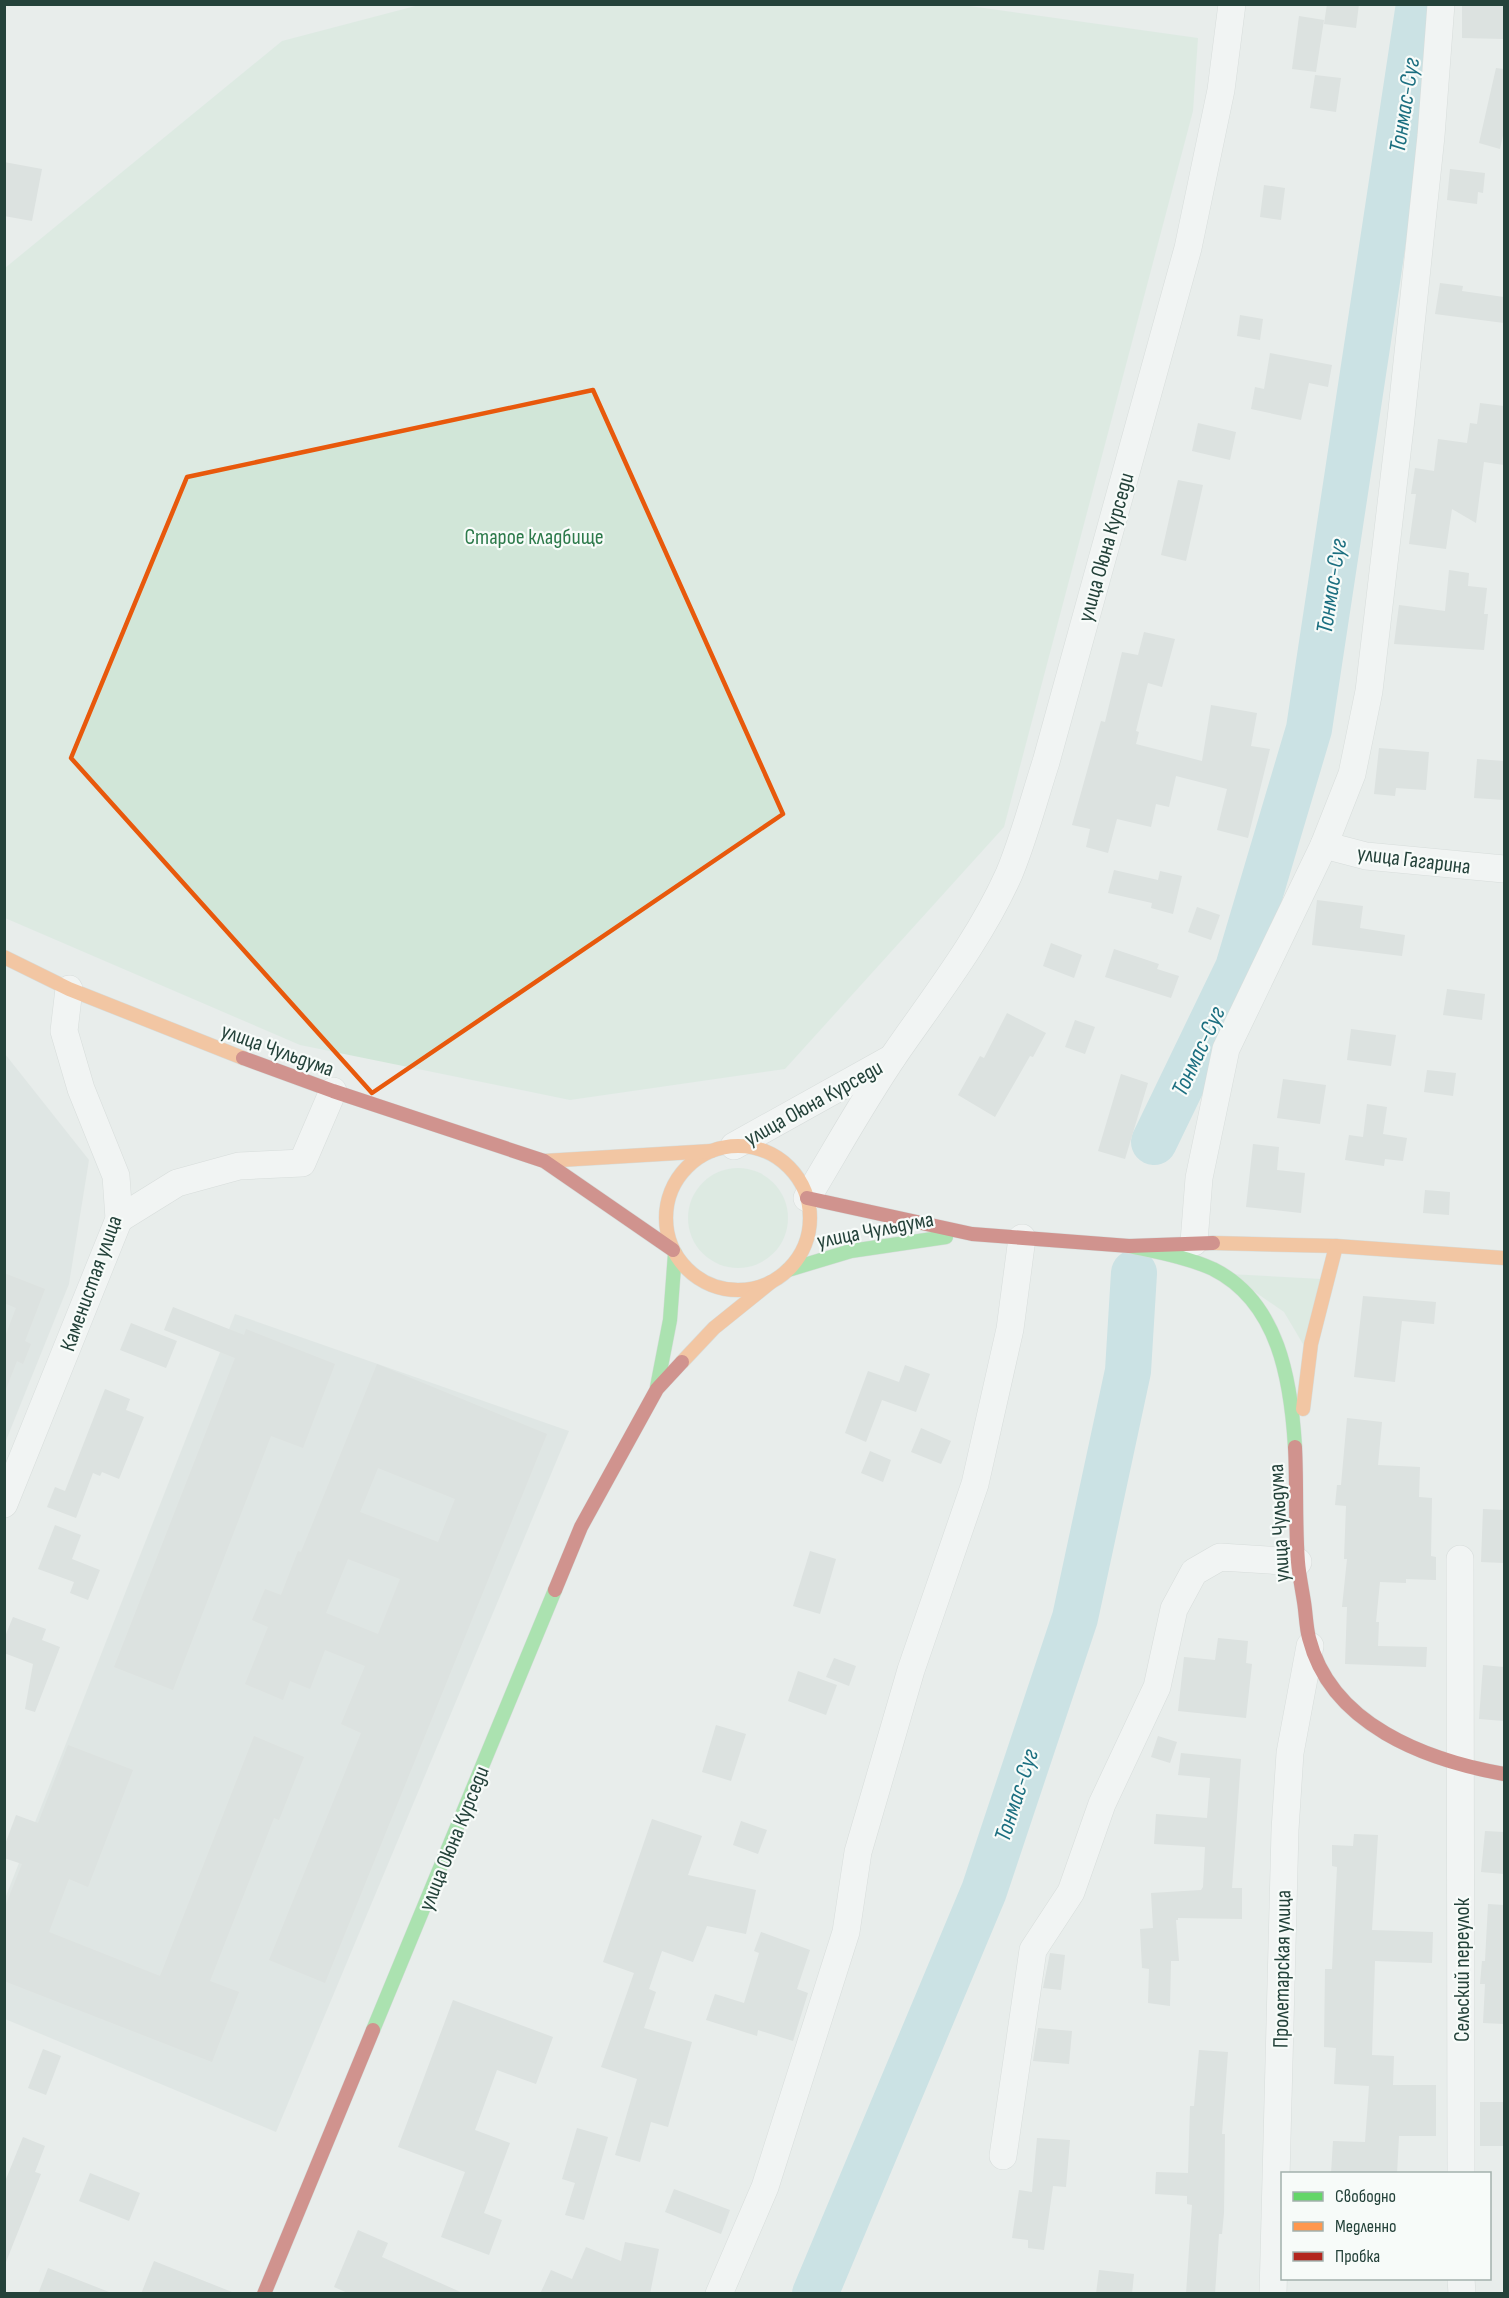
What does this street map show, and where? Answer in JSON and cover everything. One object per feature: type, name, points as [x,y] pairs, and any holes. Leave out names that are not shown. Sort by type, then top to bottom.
[{"type":"main road","name":"улица Чульдума","points":[[4,957],[69,989],[193,1040],[333,1091],[544,1161],[674,1251]]},
{"type":"main road","points":[[755,1148],[774,1156],[790,1169],[807,1198],[810,1217],[807,1236],[800,1254],[788,1270],[771,1282],[750,1290],[727,1290],[706,1283],[688,1270],[674,1251],[667,1231],[667,1206],[675,1183],[690,1164],[722,1149],[755,1148]]},
{"type":"main road","name":"улица Чульдума","points":[[544,1161],[722,1149]]},
{"type":"main road","name":"улица Чульдума","points":[[807,1198],[972,1234],[1129,1246],[1194,1242],[1336,1246],[1504,1258]]},
{"type":"main road","name":"улица Чульдума","points":[[788,1270],[851,1251],[972,1234]]},
{"type":"main road","name":"улица Чульдума","points":[[1129,1246],[1180,1257],[1213,1269],[1239,1286],[1260,1311],[1279,1343],[1289,1380],[1297,1461],[1298,1562],[1310,1646],[1327,1677],[1340,1695],[1369,1724],[1392,1740],[1460,1767],[1504,1774]]},
{"type":"main road","points":[[1297,1461],[1311,1344],[1336,1246]]},
{"type":"main road","name":"улица Оюна Курседи","points":[[657,1389],[668,1339],[675,1283],[674,1251]]},
{"type":"main road","name":"улица Оюна Курседи","points":[[264,2294],[581,1527],[657,1389],[714,1328],[771,1282]]},
{"type":"street","name":"улица Оюна Курседи","points":[[807,1198],[893,1057],[954,969],[987,914],[1008,874],[1020,844],[1046,762],[1188,248],[1221,90],[1232,4]]},
{"type":"street","points":[[1194,1242],[1199,1178],[1226,1049],[1324,845],[1352,774],[1369,691],[1431,136],[1441,4]]},
{"type":"street","name":"улица Гагарина","points":[[1324,845],[1366,856],[1504,869]]},
{"type":"street","name":"Каменистая улица","points":[[4,1504],[118,1218],[116,1176],[81,1089],[64,1030],[69,989]]},
{"type":"street","name":"улица Оюна Курседи","points":[[722,1149],[893,1057]]},
{"type":"street","points":[[118,1218],[177,1183],[239,1166],[302,1163],[333,1091]]},
{"type":"street","points":[[718,2294],[769,2176],[846,1932],[858,1852],[911,1670],[975,1484],[1010,1329],[1022,1238]]},
{"type":"street","points":[[1003,2156],[1033,1950],[1071,1892],[1102,1804],[1157,1687],[1174,1610],[1194,1572],[1220,1557],[1298,1562]]},
{"type":"street","name":"Сельский переулок","points":[[1460,1559],[1461,2172]]},
{"type":"street","name":"Пролетарская улица","points":[[1274,2294],[1286,1819],[1290,1753],[1310,1646]]},
{"type":"highlighted area","points":[[593,390],[783,814],[372,1093],[71,758],[187,477]]},
{"type":"shaded area","points":[[5,1054],[89,1160],[69,1284],[5,1443]]},
{"type":"shaded area","points":[[235,1314],[569,1431],[276,2132],[5,2019],[4,1901]]},
{"type":"green space","name":"Старое кладбище","points":[[423,4],[955,4],[1198,38],[1193,111],[1004,827],[785,1069],[570,1100],[300,1045],[5,918],[5,268],[282,41]]},
{"type":"green space","points":[[728,1168],[748,1168],[774,1182],[785,1199],[788,1218],[785,1237],[774,1254],[748,1268],[728,1268],[710,1260],[696,1246],[688,1228],[688,1208],[696,1190],[710,1176]]},
{"type":"green space","points":[[1229,1274],[1322,1279],[1313,1361],[1284,1312]]},
{"type":"building","points":[[1327,4],[1359,4],[1356,28],[1324,24]]},
{"type":"building","points":[[1462,4],[1504,4],[1504,39],[1462,38]]},
{"type":"building","points":[[1299,16],[1324,20],[1316,72],[1292,69]]},
{"type":"building","points":[[1496,68],[1504,69],[1504,131],[1500,149],[1479,143]]},
{"type":"building","points":[[1315,75],[1341,78],[1336,112],[1310,108]]},
{"type":"building","points":[[4,162],[42,169],[32,221],[4,216]]},
{"type":"building","points":[[1450,169],[1485,173],[1483,193],[1478,192],[1477,204],[1447,200]]},
{"type":"building","points":[[1264,185],[1285,188],[1281,220],[1260,217]]},
{"type":"building","points":[[1440,283],[1463,286],[1462,291],[1504,297],[1504,323],[1435,314]]},
{"type":"building","points":[[1240,315],[1263,319],[1260,340],[1237,336]]},
{"type":"building","points":[[1270,353],[1332,365],[1328,387],[1309,383],[1301,420],[1251,409],[1255,387],[1264,389]]},
{"type":"building","points":[[1480,403],[1504,406],[1504,465],[1484,462],[1476,523],[1452,509],[1446,549],[1409,544],[1416,494],[1411,494],[1415,468],[1434,471],[1438,439],[1467,443],[1470,423],[1477,424]]},
{"type":"building","points":[[1198,423],[1236,432],[1230,460],[1192,451]]},
{"type":"building","points":[[1178,480],[1203,485],[1186,561],[1161,555]]},
{"type":"building","points":[[1449,570],[1469,573],[1468,586],[1487,588],[1484,614],[1488,614],[1484,650],[1394,644],[1399,605],[1445,611]]},
{"type":"building","points":[[1144,632],[1175,639],[1162,687],[1148,683],[1136,731],[1139,732],[1136,744],[1202,761],[1211,705],[1257,713],[1251,746],[1270,749],[1248,838],[1217,830],[1227,789],[1176,776],[1169,807],[1156,804],[1151,827],[1117,819],[1108,853],[1086,847],[1090,829],[1072,825],[1101,721],[1105,722],[1122,652],[1138,655]]},
{"type":"building","points":[[1379,748],[1429,752],[1426,790],[1396,788],[1395,796],[1374,794]]},
{"type":"building","points":[[1477,759],[1504,761],[1504,800],[1474,798]]},
{"type":"building","points":[[1114,870],[1158,880],[1160,871],[1182,876],[1173,914],[1151,908],[1152,903],[1108,893]]},
{"type":"building","points":[[1317,900],[1363,906],[1360,928],[1405,935],[1402,956],[1312,945]]},
{"type":"building","points":[[1197,907],[1220,915],[1211,940],[1188,932]]},
{"type":"building","points":[[1051,943],[1082,955],[1074,978],[1043,966]]},
{"type":"building","points":[[1114,949],[1159,964],[1157,969],[1179,976],[1171,998],[1105,977]]},
{"type":"building","points":[[1447,989],[1485,994],[1482,1020],[1443,1015]]},
{"type":"building","points":[[1007,1013],[1046,1033],[995,1117],[958,1095],[980,1056],[984,1058]]},
{"type":"building","points":[[1075,1020],[1095,1027],[1085,1054],[1065,1047]]},
{"type":"building","points":[[1351,1029],[1396,1035],[1391,1066],[1347,1060]]},
{"type":"building","points":[[1427,1070],[1456,1073],[1453,1096],[1424,1092]]},
{"type":"building","points":[[1121,1074],[1148,1083],[1125,1159],[1098,1151]]},
{"type":"building","points":[[1283,1079],[1326,1085],[1320,1124],[1277,1118]]},
{"type":"building","points":[[1367,1104],[1387,1107],[1383,1134],[1407,1138],[1403,1161],[1385,1159],[1384,1166],[1345,1160],[1349,1135],[1363,1137]]},
{"type":"building","points":[[1253,1144],[1279,1147],[1277,1170],[1305,1173],[1301,1213],[1246,1207]]},
{"type":"building","points":[[1425,1190],[1450,1192],[1449,1215],[1423,1213]]},
{"type":"building","points":[[4,1273],[45,1289],[25,1341],[31,1344],[23,1364],[17,1361],[6,1389],[4,1334],[6,1334],[16,1308],[4,1303]]},
{"type":"building","points":[[1363,1296],[1436,1302],[1434,1324],[1402,1321],[1395,1382],[1354,1377]]},
{"type":"building","points":[[173,1307],[244,1335],[246,1329],[335,1364],[303,1448],[271,1436],[173,1690],[114,1667],[235,1358],[164,1330]]},
{"type":"building","points":[[131,1323],[177,1341],[166,1368],[120,1350]]},
{"type":"building","points":[[377,1364],[547,1434],[325,1983],[269,1960],[361,1733],[341,1724],[365,1666],[325,1650],[310,1689],[290,1681],[283,1700],[245,1684],[268,1627],[252,1620],[265,1589],[281,1595],[298,1551],[301,1552]],"holes":[[[378,1468],[455,1499],[438,1542],[360,1512]],[[348,1559],[400,1579],[378,1634],[326,1613]]]},
{"type":"building","points":[[905,1365],[930,1374],[916,1412],[882,1400],[866,1442],[845,1433],[868,1371],[899,1382]]},
{"type":"building","points":[[105,1389],[130,1399],[126,1410],[144,1417],[119,1479],[102,1472],[100,1476],[93,1473],[76,1518],[47,1507],[55,1487],[65,1491]]},
{"type":"building","points":[[1347,1418],[1382,1422],[1378,1465],[1420,1467],[1419,1497],[1432,1498],[1431,1556],[1436,1557],[1436,1580],[1406,1579],[1406,1583],[1380,1582],[1376,1622],[1379,1622],[1378,1646],[1427,1647],[1426,1667],[1345,1664],[1347,1607],[1342,1607],[1347,1559],[1344,1559],[1346,1506],[1335,1505],[1337,1485],[1341,1485]]},
{"type":"building","points":[[921,1428],[951,1441],[941,1464],[911,1452]]},
{"type":"building","points":[[870,1451],[891,1460],[883,1482],[861,1473]]},
{"type":"building","points":[[1483,1509],[1504,1510],[1504,1563],[1481,1562]]},
{"type":"building","points":[[55,1525],[81,1535],[72,1559],[100,1570],[88,1600],[70,1593],[74,1582],[38,1569]]},
{"type":"building","points":[[810,1551],[836,1559],[820,1614],[793,1606]]},
{"type":"building","points":[[13,1617],[46,1629],[42,1640],[60,1647],[35,1712],[25,1709],[33,1664],[4,1653],[4,1639]]},
{"type":"building","points":[[1218,1638],[1248,1641],[1246,1663],[1252,1664],[1246,1718],[1178,1711],[1184,1657],[1215,1660]]},
{"type":"building","points":[[834,1658],[856,1666],[849,1686],[826,1677]]},
{"type":"building","points":[[1483,1665],[1504,1667],[1504,1721],[1479,1719]]},
{"type":"building","points":[[798,1671],[837,1685],[826,1715],[788,1701]]},
{"type":"building","points":[[716,1725],[746,1734],[731,1781],[702,1772]]},
{"type":"building","points":[[254,1736],[304,1757],[279,1820],[274,1818],[210,1981],[239,1992],[212,2062],[4,1981],[4,1909],[22,1864],[4,1858],[4,1847],[16,1815],[38,1823],[68,1745],[133,1770],[88,1887],[69,1879],[49,1932],[160,1976]]},
{"type":"building","points":[[1158,1736],[1177,1742],[1170,1763],[1151,1757]]},
{"type":"building","points":[[1181,1753],[1241,1759],[1232,1888],[1242,1888],[1242,1919],[1178,1918],[1176,1920],[1179,1961],[1171,1961],[1170,2006],[1148,2003],[1149,1969],[1142,1968],[1140,1929],[1153,1928],[1151,1893],[1201,1890],[1203,1887],[1205,1847],[1154,1844],[1156,1814],[1207,1818],[1210,1778],[1178,1775]]},
{"type":"building","points":[[652,1819],[702,1836],[688,1875],[756,1890],[746,1934],[707,1926],[693,1962],[662,1951],[649,1989],[656,1992],[644,2028],[692,2042],[668,2127],[651,2122],[640,2162],[615,2155],[637,2079],[601,2067],[634,1973],[603,1962]]},
{"type":"building","points":[[741,1821],[767,1830],[758,1854],[733,1845]]},
{"type":"building","points":[[1485,1831],[1504,1832],[1504,1874],[1481,1872]]},
{"type":"building","points":[[1354,1834],[1378,1835],[1372,1930],[1433,1932],[1432,1963],[1375,1961],[1372,2055],[1394,2056],[1393,2085],[1436,2085],[1436,2136],[1399,2136],[1397,2172],[1331,2172],[1333,2141],[1365,2142],[1369,2086],[1334,2084],[1336,2048],[1324,2047],[1325,1969],[1332,1969],[1337,1867],[1332,1866],[1332,1845],[1353,1846]]},
{"type":"building","points":[[1488,1904],[1504,1905],[1504,2024],[1483,2023],[1485,1984],[1480,1984],[1482,1961],[1485,1961]]},
{"type":"building","points":[[761,1932],[810,1950],[797,1989],[808,1993],[793,2041],[758,2030],[757,2036],[706,2020],[715,1994],[744,2003],[759,1953],[754,1951]]},
{"type":"building","points":[[1050,1953],[1065,1955],[1061,1990],[1043,1988]]},
{"type":"building","points":[[453,2000],[553,2037],[536,2084],[497,2070],[475,2130],[510,2143],[484,2213],[502,2220],[489,2255],[441,2237],[465,2172],[398,2147]]},
{"type":"building","points":[[1038,2028],[1072,2031],[1069,2064],[1033,2061]]},
{"type":"building","points":[[43,2049],[61,2056],[46,2095],[28,2088]]},
{"type":"building","points":[[1199,2050],[1228,2052],[1222,2134],[1225,2134],[1224,2213],[1222,2234],[1219,2234],[1215,2294],[1186,2294],[1192,2205],[1187,2204],[1187,2196],[1155,2194],[1156,2172],[1188,2173],[1190,2106],[1194,2106]]},
{"type":"building","points":[[1480,2102],[1504,2102],[1504,2146],[1480,2146]]},
{"type":"building","points":[[577,2128],[608,2137],[584,2220],[565,2215],[575,2183],[562,2179]]},
{"type":"building","points":[[23,2137],[45,2146],[35,2172],[41,2174],[6,2262],[4,2184]]},
{"type":"building","points":[[1037,2138],[1070,2140],[1066,2187],[1053,2186],[1044,2250],[1028,2248],[1028,2240],[1012,2238],[1019,2190],[1032,2192]]},
{"type":"building","points":[[90,2173],[140,2193],[129,2221],[79,2201]]},
{"type":"building","points":[[674,2189],[730,2210],[721,2234],[665,2212]]},
{"type":"building","points":[[358,2230],[388,2243],[382,2257],[465,2294],[350,2294],[334,2287]]},
{"type":"building","points":[[625,2242],[659,2249],[650,2294],[540,2294],[551,2270],[572,2279],[586,2247],[621,2261]]},
{"type":"building","points":[[154,2261],[232,2292],[232,2294],[141,2294]]},
{"type":"building","points":[[48,2268],[109,2292],[108,2294],[38,2294]]},
{"type":"building","points":[[1099,2270],[1134,2274],[1132,2294],[1096,2294]]},
{"type":"waterway","name":"Тонмас-Суг","points":[[1154,1142],[1238,968],[1309,729],[1419,4]]},
{"type":"waterway","name":"Тонмас-Суг","points":[[815,2294],[984,1891],[1075,1618],[1128,1371],[1134,1273]]},
{"type":"traffic: fast","points":[[788,1270],[851,1251],[946,1237]]},
{"type":"traffic: fast","points":[[1129,1246],[1182,1258],[1213,1269],[1235,1283],[1253,1301],[1267,1322],[1285,1370],[1295,1447]]},
{"type":"traffic: fast","points":[[657,1387],[670,1320],[675,1253]]},
{"type":"traffic: fast","points":[[373,2030],[555,1590]]},
{"type":"traffic: slow","points":[[4,957],[69,989],[243,1058]]},
{"type":"traffic: slow","points":[[738,1146],[765,1152],[789,1167],[804,1191],[810,1218],[804,1245],[789,1269],[765,1284],[738,1290],[711,1284],[687,1269],[672,1245],[666,1218],[672,1191],[687,1167],[711,1152],[738,1146]]},
{"type":"traffic: slow","points":[[544,1161],[711,1151]]},
{"type":"traffic: slow","points":[[1213,1243],[1336,1246],[1504,1258]]},
{"type":"traffic: slow","points":[[1303,1409],[1311,1344],[1336,1246]]},
{"type":"traffic: slow","points":[[682,1362],[714,1328],[771,1282]]},
{"type":"traffic: jam","points":[[243,1058],[333,1091],[544,1161],[673,1250]]},
{"type":"traffic: jam","points":[[807,1198],[972,1234],[1129,1246],[1213,1243]]},
{"type":"traffic: jam","points":[[555,1590],[581,1527],[657,1389],[682,1362]]},
{"type":"traffic: jam","points":[[1295,1447],[1298,1567],[1308,1634],[1320,1668],[1338,1694],[1360,1716],[1386,1733],[1414,1748],[1444,1759],[1504,1774]]},
{"type":"traffic: jam","points":[[264,2294],[373,2030]]}]
